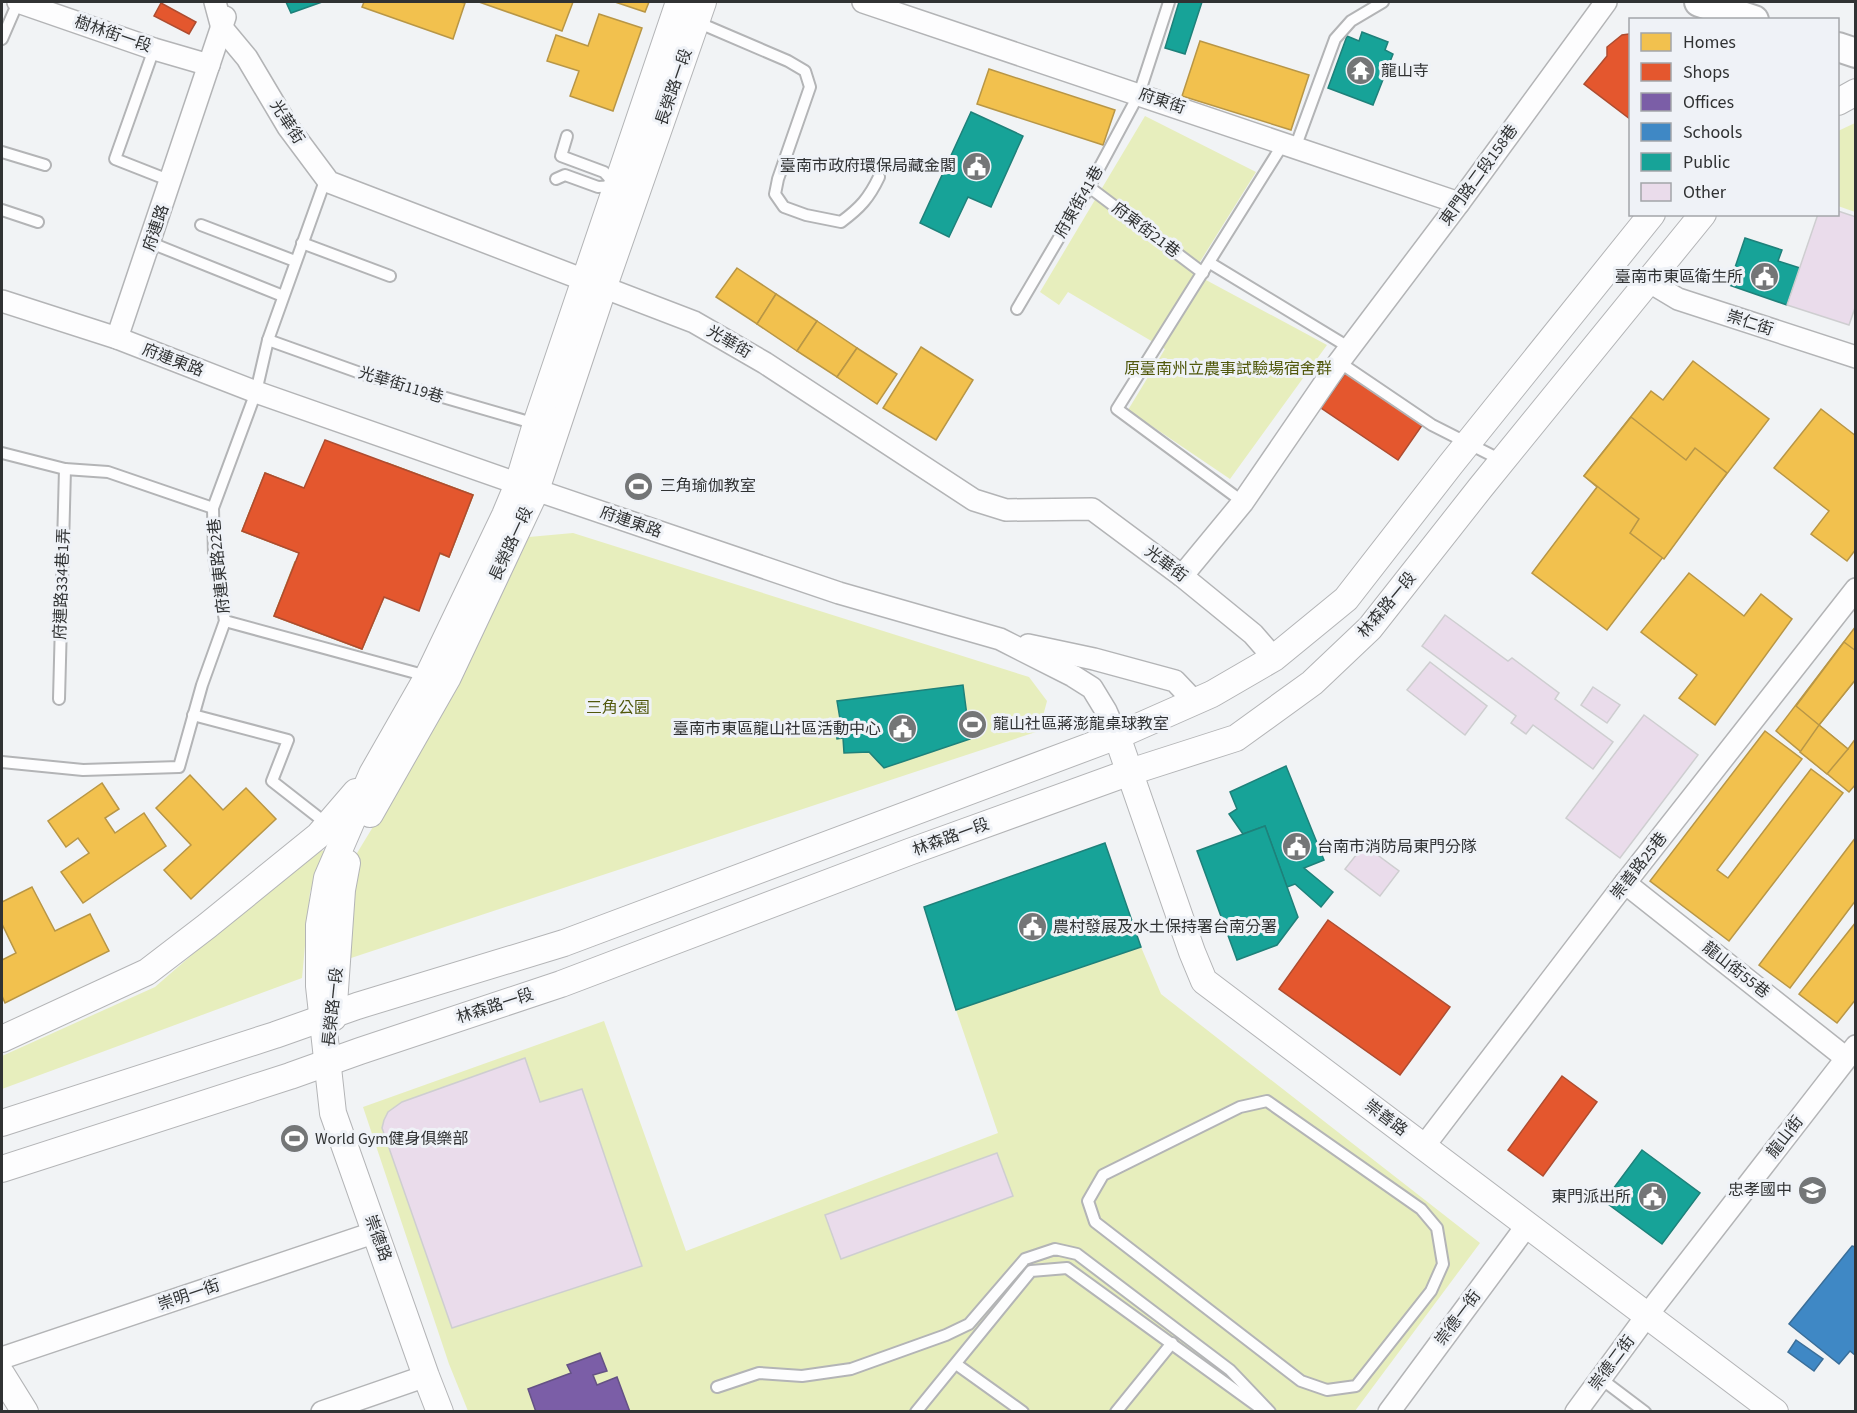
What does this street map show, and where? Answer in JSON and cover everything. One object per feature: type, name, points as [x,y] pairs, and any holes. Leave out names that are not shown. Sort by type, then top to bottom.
[{"type":"main road","points":[[1700,2],[1738,13]]},
{"type":"street","name":"樹林街一段","points":[[18,2],[209,65]]},
{"type":"street","name":"光華街","points":[[215,2],[222,28],[247,58],[288,127],[329,182],[694,322],[765,363],[974,500],[1006,510],[1092,508],[1182,576],[1253,634],[1274,658]]},
{"type":"street","name":"府連路","points":[[117,338],[231,2]]},
{"type":"street","name":"長榮路一段","points":[[327,1062],[328,1017],[342,890],[349,855],[357,836],[448,677],[527,487],[595,283],[618,186],[680,2]]},
{"type":"street","name":"府東街","points":[[863,2],[1460,202]]},
{"type":"street","name":"東門路二段158巷","points":[[1182,576],[1243,502],[1345,355],[1606,2]]},
{"type":"street","name":"長榮路一段","points":[[328,1017],[317,960],[319,925],[327,878],[372,774],[428,676],[505,515],[527,487],[536,424],[595,283],[700,12]]},
{"type":"street","points":[[1839,101],[1856,92]]},
{"type":"street","points":[[2,1123],[564,943],[1117,736],[1212,694],[1274,658],[1346,599],[1650,216]]},
{"type":"street","name":"林森路一段","points":[[2,1170],[561,984],[909,852],[1130,772],[1236,738],[1312,683],[1370,628],[1700,216]]},
{"type":"street","name":"崇仁街","points":[[1648,281],[1677,299],[1856,357]]},
{"type":"street","points":[[2,301],[117,338]]},
{"type":"street","name":"府連東路","points":[[117,338],[256,392],[527,487],[839,593],[1000,639],[1092,688],[1117,736]]},
{"type":"street","name":"崇善路25巷","points":[[1424,1146],[1625,883],[1856,589]]},
{"type":"street","points":[[1000,639],[1094,659],[1176,681],[1194,701]]},
{"type":"street","name":"崇善路","points":[[1117,736],[1204,981],[1775,1412]]},
{"type":"street","points":[[2,1039],[147,972],[217,919],[319,835],[372,774]]},
{"type":"street","name":"龍山街55巷","points":[[1625,883],[1851,1052]]},
{"type":"street","name":"龍山街","points":[[1648,1314],[1851,1052]]},
{"type":"street","name":"崇德路","points":[[327,1062],[333,1113],[440,1412]]},
{"type":"street","name":"崇德一街","points":[[1389,1412],[1528,1224]]},
{"type":"street","name":"崇明一街","points":[[2,1358],[376,1232]]},
{"type":"street","name":"崇德二街","points":[[1576,1412],[1648,1314]]},
{"type":"street","points":[[2,1375],[25,1412]]},
{"type":"street","points":[[322,1412],[426,1376]]},
{"type":"lane","points":[[2,39],[18,2]]},
{"type":"lane","name":"府東街41巷","points":[[1017,309],[1089,188],[1139,94],[1169,2]]},
{"type":"lane","points":[[1243,502],[1117,409],[1206,268],[1289,146],[1335,39],[1351,21],[1383,2]]},
{"type":"lane","points":[[700,12],[805,71],[810,87],[778,179],[775,194],[784,207],[806,215],[841,222],[854,213],[870,195],[879,177]]},
{"type":"lane","points":[[153,48],[115,159],[171,182]]},
{"type":"lane","points":[[567,136],[561,156],[604,172],[618,186]]},
{"type":"lane","points":[[2,152],[45,165]]},
{"type":"lane","points":[[556,179],[565,175],[598,187],[618,186]]},
{"type":"lane","points":[[256,392],[268,340],[326,178]]},
{"type":"lane","name":"府東街21巷","points":[[1089,188],[1206,268]]},
{"type":"lane","points":[[2,210],[38,222]]},
{"type":"lane","points":[[201,225],[296,261]]},
{"type":"lane","points":[[151,243],[283,296]]},
{"type":"lane","points":[[302,243],[390,276]]},
{"type":"lane","points":[[1206,268],[1345,355],[1432,425],[1504,461]]},
{"type":"lane","name":"光華街119巷","points":[[268,340],[363,374],[536,424]]},
{"type":"lane","name":"府連東路22巷","points":[[2,762],[83,770],[178,767],[202,685],[225,621],[214,556],[213,508],[256,392]]},
{"type":"lane","points":[[2,453],[65,469],[108,472],[213,508]]},
{"type":"lane","name":"府連路334巷1弄","points":[[58,699],[65,469]]},
{"type":"lane","points":[[225,621],[428,676]]},
{"type":"lane","points":[[193,715],[288,740],[272,781],[328,824]]},
{"type":"lane","points":[[1267,1101],[1421,1209],[1437,1228],[1443,1264],[1431,1291],[1356,1386],[1327,1390],[1301,1381],[1123,1245],[1095,1222],[1088,1201],[1103,1175],[1240,1107],[1267,1101]]},
{"type":"lane","points":[[717,1387],[759,1373],[802,1376],[851,1369],[946,1335],[969,1324],[1025,1258],[1054,1248],[1077,1254],[1230,1370],[1270,1412]]},
{"type":"lane","points":[[916,1412],[1031,1271],[1067,1268],[1265,1412]]},
{"type":"lane","points":[[1116,1412],[1172,1343]]},
{"type":"lane","points":[[956,1364],[1023,1412]]},
{"type":"lane","points":[[1600,1378],[1645,1412]]},
{"type":"green space","name":"原臺南州立農事試驗場宿舍群","points":[[1145,116],[1256,172],[1193,273],[1327,345],[1230,479],[1128,410],[1165,349],[1068,292],[1059,305],[1040,292]]},
{"type":"green space","points":[[1855,123],[1855,212],[1839,206],[1839,131]]},
{"type":"green space","name":"三角公園","points":[[573,533],[1029,677],[1047,701],[1039,731],[348,959],[354,858],[457,689],[529,537]]},
{"type":"green space","points":[[327,850],[310,892],[302,978],[2,1089],[2,1056],[155,987],[314,852]]},
{"type":"green space","points":[[1141,947],[1161,994],[1480,1243],[1355,1411],[468,1411],[449,1364],[363,1107],[604,1021],[686,1251],[998,1133],[956,1010]]},
{"type":"building: Homes","points":[[364,2],[465,3],[453,39],[362,7]]},
{"type":"building: Homes","points":[[479,2],[573,2],[562,31]]},
{"type":"building: Homes","points":[[615,2],[649,2],[645,12]]},
{"type":"building: Homes","points":[[599,14],[642,28],[613,111],[570,96],[579,71],[547,61],[556,35],[588,46]]},
{"type":"building: Homes","points":[[1200,41],[1309,75],[1291,130],[1182,96]]},
{"type":"building: Homes","points":[[989,69],[1115,110],[1103,145],[977,104]]},
{"type":"building: Homes","points":[[737,268],[776,294],[757,324],[716,297]]},
{"type":"building: Homes","points":[[776,294],[817,321],[797,351],[757,324]]},
{"type":"building: Homes","points":[[817,321],[857,348],[837,377],[797,351]]},
{"type":"building: Homes","points":[[921,347],[973,380],[936,440],[883,408]]},
{"type":"building: Homes","points":[[857,348],[897,374],[877,404],[837,377]]},
{"type":"building: Homes","points":[[1693,361],[1769,419],[1607,630],[1532,573],[1597,487],[1584,476],[1651,391],[1663,400]]},
{"type":"building: Homes","points":[[1821,409],[1856,436],[1856,549],[1847,561],[1811,534],[1829,511],[1774,468]]},
{"type":"building: Homes","points":[[1631,417],[1686,460],[1695,448],[1727,473],[1664,559],[1630,533],[1639,519],[1584,476]]},
{"type":"building: Homes","points":[[387,463],[473,495],[449,557],[364,524]]},
{"type":"building: Homes","points":[[265,473],[343,504],[323,562],[242,531]]},
{"type":"building: Homes","points":[[295,562],[384,597],[362,649],[274,616]]},
{"type":"building: Homes","points":[[1689,573],[1744,616],[1761,594],[1792,619],[1715,725],[1679,698],[1697,675],[1641,632]]},
{"type":"building: Homes","points":[[1856,626],[1856,679],[1819,725],[1848,749],[1856,738],[1856,784],[1849,792],[1776,731]]},
{"type":"building: Homes","points":[[1844,642],[1856,651],[1856,679],[1819,725],[1796,706]]},
{"type":"building: Homes","points":[[1819,725],[1848,749],[1827,774],[1800,752]]},
{"type":"building: Homes","points":[[1765,731],[1802,759],[1717,870],[1728,878],[1811,769],[1843,793],[1729,941],[1650,881]]},
{"type":"building: Homes","points":[[190,775],[223,810],[246,788],[276,819],[191,899],[164,870],[191,845],[156,808]]},
{"type":"building: Homes","points":[[102,783],[119,809],[105,818],[115,833],[144,813],[166,846],[83,903],[61,872],[89,853],[78,838],[66,847],[48,821]]},
{"type":"building: Homes","points":[[1856,837],[1856,900],[1790,988],[1759,965]]},
{"type":"building: Homes","points":[[32,887],[55,931],[90,914],[109,951],[5,1003],[2,996],[2,960],[16,953],[2,924],[2,902]]},
{"type":"building: Homes","points":[[1856,922],[1856,999],[1837,1023],[1799,994]]},
{"type":"building: Shops","points":[[161,3],[196,22],[189,34],[154,16]]},
{"type":"building: Shops","points":[[1629,34],[1629,118],[1584,84],[1607,56],[1607,47],[1622,35]]},
{"type":"building: Shops","points":[[1347,371],[1423,424],[1398,460],[1321,408]]},
{"type":"building: Shops","points":[[325,440],[473,495],[449,557],[440,553],[419,611],[384,597],[362,649],[274,616],[299,553],[242,531],[265,473],[304,488]]},
{"type":"building: Shops","points":[[1328,920],[1450,1007],[1400,1075],[1279,989]]},
{"type":"building: Shops","points":[[1562,1076],[1597,1102],[1543,1176],[1508,1150]]},
{"type":"building: Offices","points":[[600,1353],[607,1371],[593,1375],[597,1385],[617,1377],[630,1412],[536,1412],[528,1389],[571,1373],[567,1365]]},
{"type":"building: Schools","points":[[1852,1246],[1856,1247],[1856,1356],[1850,1351],[1839,1364],[1789,1324]]},
{"type":"building: Schools","points":[[1796,1340],[1823,1359],[1814,1371],[1788,1352]]},
{"type":"building: Public","points":[[286,2],[322,2],[291,13]]},
{"type":"building: Public","points":[[1179,2],[1202,2],[1185,54],[1165,48]]},
{"type":"building: Public","name":"龍山寺","points":[[1362,32],[1388,42],[1385,50],[1393,54],[1373,105],[1328,88],[1347,36],[1359,41]]},
{"type":"building: Public","name":"臺南市政府環保局藏金閣","points":[[971,112],[1023,136],[991,207],[968,197],[949,237],[920,223]]},
{"type":"building: Public","name":"臺南市東區衛生所","points":[[1745,238],[1782,250],[1778,261],[1800,268],[1787,305],[1729,285]]},
{"type":"building: Public","name":"臺南市東區龍山社區活動中心","points":[[963,685],[970,739],[884,768],[869,752],[844,753],[843,738],[837,739],[834,719],[840,719],[837,701]]},
{"type":"building: Public","name":"台南市消防局東門分隊","points":[[1286,766],[1324,860],[1304,868],[1333,892],[1321,907],[1295,884],[1287,887],[1265,826],[1243,834],[1229,814],[1237,809],[1230,792]]},
{"type":"building: Public","points":[[1265,826],[1298,917],[1277,945],[1237,960],[1197,851]]},
{"type":"building: Public","name":"農村發展及水土保持署台南分署","points":[[1105,843],[1141,947],[956,1010],[924,907]]},
{"type":"building: Public","name":"東門派出所","points":[[1642,1150],[1700,1193],[1662,1244],[1604,1201]]},
{"type":"building: Other","points":[[1839,211],[1856,217],[1856,305],[1849,325],[1787,305],[1817,216],[1839,216]]},
{"type":"building: Other","points":[[1445,615],[1508,661],[1512,658],[1559,693],[1555,699],[1613,742],[1593,769],[1533,725],[1526,734],[1511,723],[1516,716],[1422,646]]},
{"type":"building: Other","points":[[1430,662],[1487,706],[1465,735],[1407,690]]},
{"type":"building: Other","points":[[1593,687],[1620,705],[1607,723],[1581,705]]},
{"type":"building: Other","points":[[1644,715],[1698,755],[1620,858],[1566,818]]},
{"type":"building: Other","points":[[1364,845],[1399,871],[1380,896],[1345,869]]},
{"type":"building: Other","points":[[525,1058],[540,1102],[582,1089],[642,1266],[452,1328],[382,1128],[384,1120],[388,1112],[402,1102]]},
{"type":"building: Other","points":[[997,1153],[1013,1196],[841,1259],[825,1215]]},
{"type":"place","name":"龍山寺","points":[[1360,71]]},
{"type":"place","name":"臺南市政府環保局藏金閣","points":[[977,166]]},
{"type":"place","name":"臺南市東區衛生所","points":[[1764,277]]},
{"type":"place","name":"三角瑜伽教室","points":[[639,486]]},
{"type":"place","name":"龍山社區蔣澎龍桌球教室","points":[[972,724]]},
{"type":"place","name":"臺南市東區龍山社區活動中心","points":[[902,729]]},
{"type":"place","name":"台南市消防局東門分隊","points":[[1296,847]]},
{"type":"place","name":"農村發展及水土保持署台南分署","points":[[1032,927]]},
{"type":"place","name":"World Gym健身俱樂部","points":[[294,1139]]},
{"type":"place","name":"忠孝國中","points":[[1813,1190]]},
{"type":"place","name":"東門派出所","points":[[1652,1197]]}]
